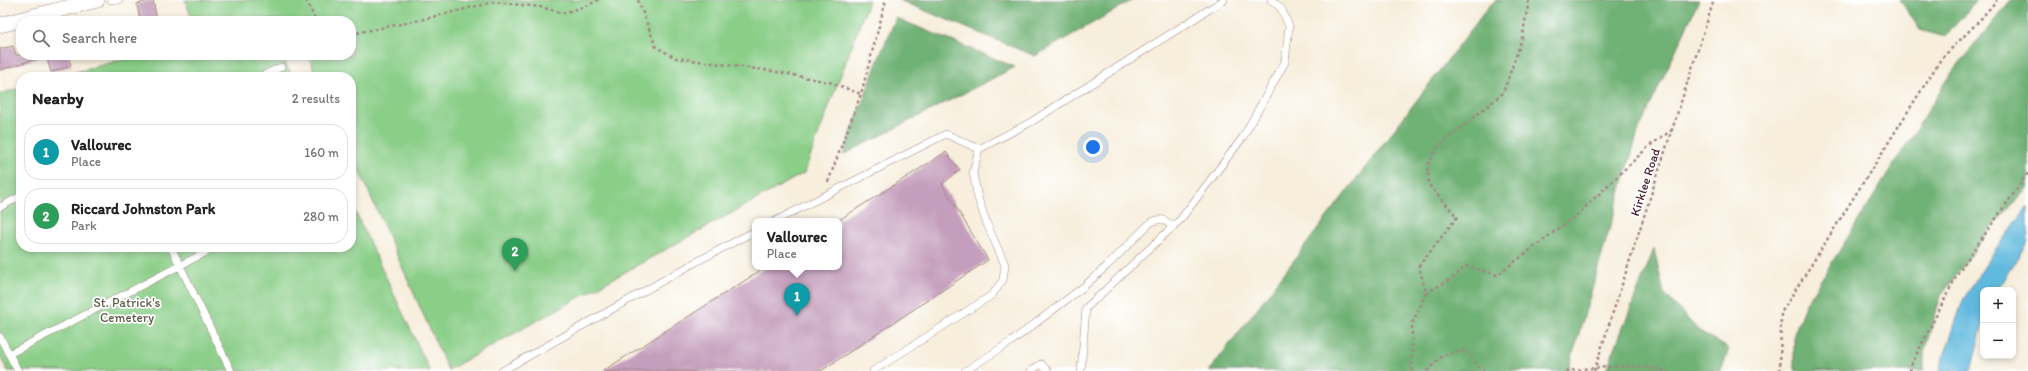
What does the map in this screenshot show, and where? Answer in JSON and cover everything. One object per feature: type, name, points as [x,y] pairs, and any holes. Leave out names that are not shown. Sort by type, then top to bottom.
[{"type":"street","points":[[28,16],[66,4],[97,0]]},
{"type":"street","points":[[0,25],[16,20]]},
{"type":"lane","points":[[112,0],[119,0]]},
{"type":"lane","points":[[873,371],[992,294],[1003,280],[1005,265],[987,224],[978,198],[973,173],[979,149],[1031,122],[1224,0]]},
{"type":"lane","points":[[1081,371],[1086,308],[1173,227],[1243,137],[1285,62],[1289,26],[1281,8],[1271,0]]},
{"type":"lane","points":[[270,72],[280,67]]},
{"type":"lane","points":[[780,218],[946,134],[979,149]]},
{"type":"lane","points":[[0,207],[16,199]]},
{"type":"lane","points":[[965,371],[1012,341],[1082,288],[1108,265],[1150,223],[1158,218],[1164,219],[1173,227]]},
{"type":"lane","points":[[502,371],[696,262],[752,233]]},
{"type":"lane","points":[[174,252],[231,371]]},
{"type":"lane","points":[[9,354],[206,252]]},
{"type":"lane","points":[[0,337],[18,371]]},
{"type":"lane","points":[[1031,371],[1041,364],[1048,371]]},
{"type":"path","points":[[306,0],[314,16]]},
{"type":"path","points":[[356,33],[420,20],[494,2],[540,7],[564,13],[589,5],[598,0]]},
{"type":"path","points":[[638,0],[656,46],[676,58],[772,71],[829,82],[861,94]]},
{"type":"path","points":[[822,196],[861,94],[886,0]]},
{"type":"path","points":[[1426,293],[1419,266],[1457,217],[1429,185],[1427,166],[1437,148],[1503,93],[1522,39],[1529,0]]},
{"type":"path","name":"Kirklee Road","points":[[1594,369],[1714,0]]},
{"type":"path","points":[[1780,371],[1781,313],[1941,59],[1978,22],[1997,0]]},
{"type":"path","points":[[1412,371],[1412,324],[1426,293],[1453,278],[1466,266],[1497,275],[1578,214],[1649,146],[1672,130]]},
{"type":"path","points":[[1910,371],[1912,363],[1959,271],[2028,173]]},
{"type":"path","points":[[1427,371],[1442,356],[1466,350],[1479,368],[1484,371]]},
{"type":"path","points":[[1566,371],[1651,368],[1668,371]]},
{"type":"green space","points":[[185,0],[869,0],[804,173],[448,370],[356,163],[356,72],[315,72],[310,60],[356,60],[356,16],[191,16]]},
{"type":"green space","points":[[899,0],[1133,0],[1035,56]]},
{"type":"green space","points":[[1497,0],[1699,0],[1638,132],[1568,371],[1209,371],[1489,6]]},
{"type":"green space","points":[[1900,0],[1977,0],[1945,37],[1920,30]]},
{"type":"green space","points":[[2011,0],[2028,0],[2028,187],[1987,233],[1941,296],[1924,352],[1924,371],[1796,371],[1794,368],[1794,334],[1805,305],[1953,71]]},
{"type":"green space","points":[[896,18],[1015,67],[843,155],[878,60]]},
{"type":"green space","points":[[120,60],[284,60],[290,72],[77,72]]},
{"type":"green space","name":"St. Patrick's Cemetery","points":[[16,89],[16,252],[356,252],[356,214],[430,371],[8,371],[0,355],[0,94]]},
{"type":"green space","points":[[1654,249],[1664,293],[1698,330],[1729,349],[1721,371],[1606,371]]},
{"type":"water","points":[[2028,206],[2028,241],[1999,287],[1980,287],[1980,335],[1971,371],[1939,371],[1963,300],[1995,250]]},
{"type":"building","points":[[153,0],[156,16],[139,16],[137,4]]},
{"type":"building","points":[[13,46],[16,60],[32,60],[0,70],[0,49]]},
{"type":"building","points":[[47,60],[69,60],[71,66],[51,72]]},
{"type":"building","points":[[946,152],[960,170],[942,184],[988,260],[821,371],[603,371],[761,270],[842,270],[842,218]]},
{"type":"place","name":"Riccard Johnston Park","points":[[515,271]]},
{"type":"place","name":"Vallourec","points":[[797,316]]}]
